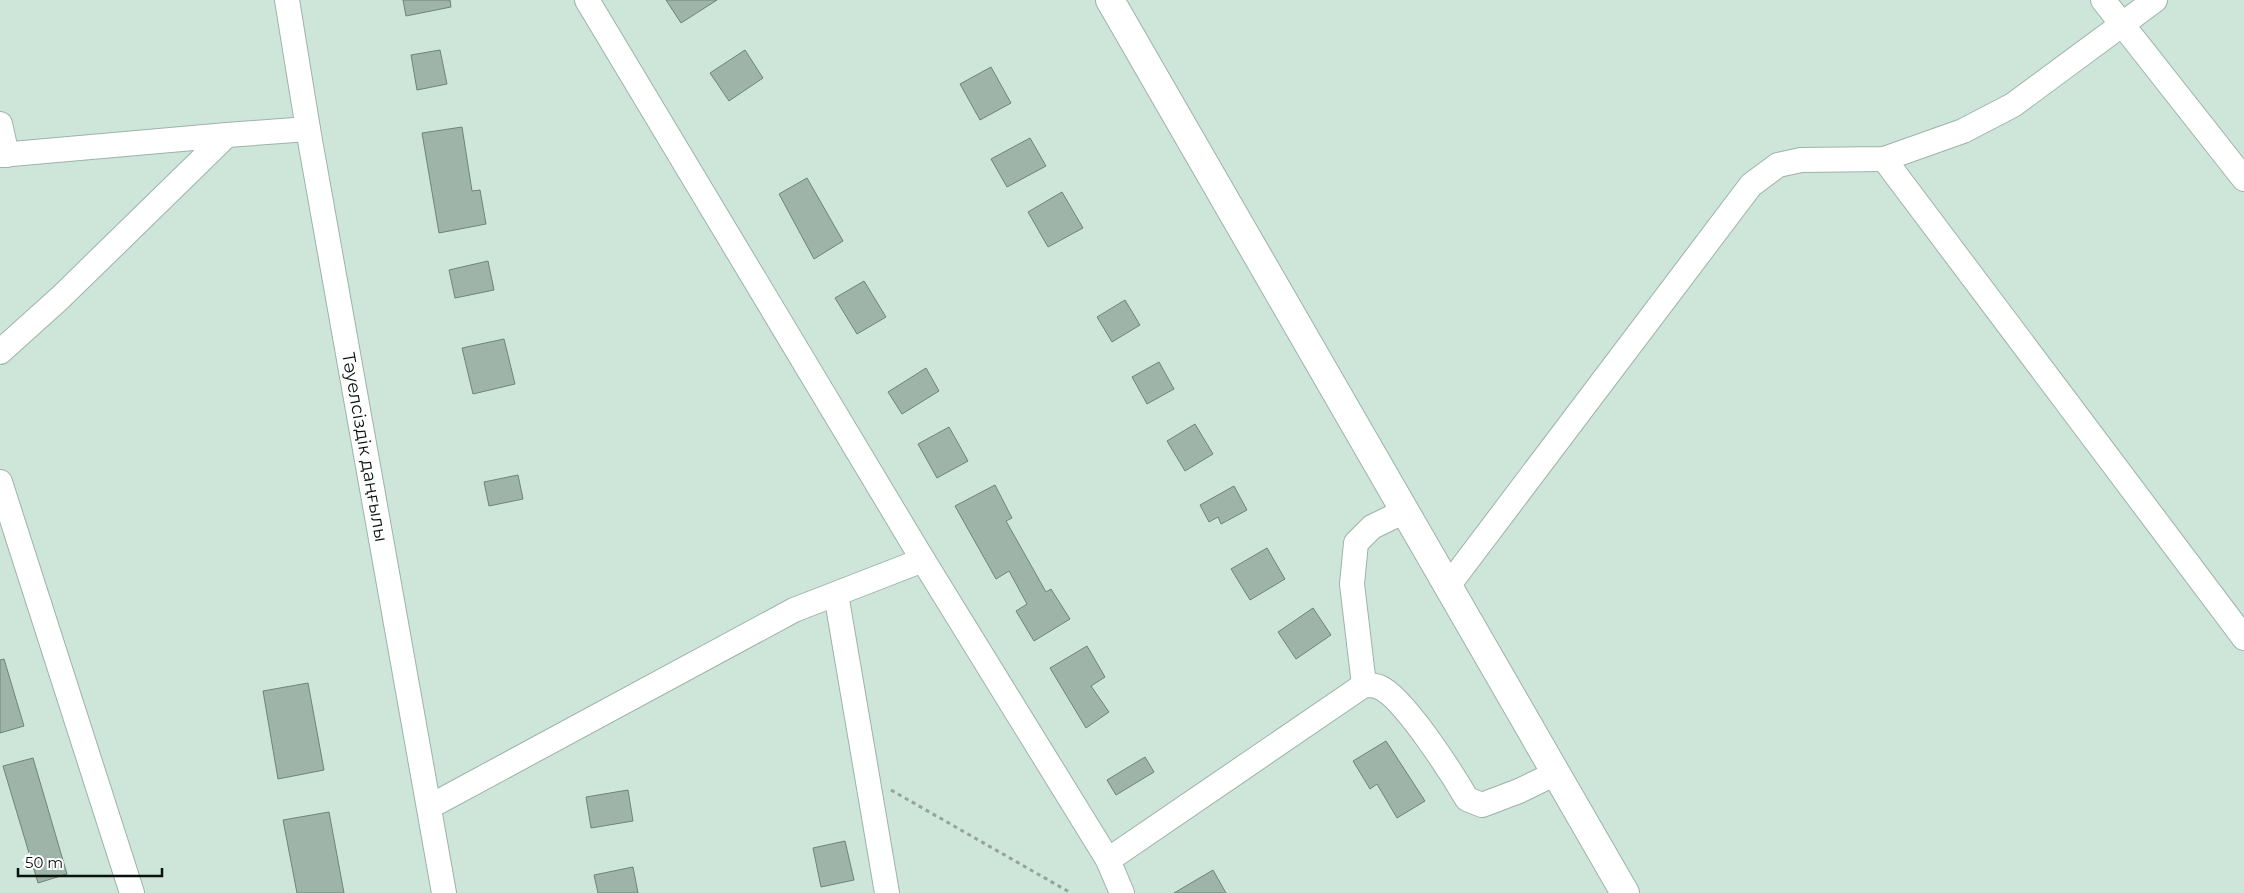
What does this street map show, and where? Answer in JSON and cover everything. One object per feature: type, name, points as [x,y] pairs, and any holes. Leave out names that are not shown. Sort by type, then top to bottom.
[{"type":"main road","points":[[1110,0],[1625,893]]},
{"type":"street","name":"Тәуелсіздік даңғылы","points":[[287,0],[308,129],[444,893]]},
{"type":"street","points":[[587,0],[923,560],[1108,860],[1122,893]]},
{"type":"street","points":[[2103,0],[2244,179]]},
{"type":"street","points":[[1448,586],[1751,185],[1778,165],[1801,160],[1884,159],[1963,131],[2013,105],[2155,0]]},
{"type":"street","points":[[0,124],[4,155],[308,129]]},
{"type":"street","points":[[0,352],[60,298],[228,135]]},
{"type":"street","points":[[1884,159],[2244,638]]},
{"type":"street","points":[[0,482],[132,893]]},
{"type":"street","points":[[1364,685],[1352,584],[1356,543],[1372,527],[1405,511]]},
{"type":"street","points":[[429,807],[794,610],[923,560]]},
{"type":"street","points":[[836,594],[886,893]]},
{"type":"street","points":[[1108,860],[1364,685],[1380,687],[1402,705],[1467,799],[1482,805],[1519,791],[1556,773]]},
{"type":"path","points":[[868,777],[1071,893]]},
{"type":"building","points":[[403,0],[450,0],[451,7],[406,16]]},
{"type":"building","points":[[666,0],[717,0],[681,23]]},
{"type":"building","points":[[440,50],[447,84],[417,90],[411,55]]},
{"type":"building","points":[[745,50],[763,78],[729,101],[710,73]]},
{"type":"building","points":[[991,67],[1011,103],[980,120],[960,84]]},
{"type":"building","points":[[462,127],[472,191],[480,190],[486,224],[439,233],[422,133]]},
{"type":"building","points":[[1030,138],[1046,166],[1007,187],[991,159]]},
{"type":"building","points":[[807,178],[843,241],[814,259],[779,194]]},
{"type":"building","points":[[1062,192],[1083,228],[1048,247],[1028,212]]},
{"type":"building","points":[[488,261],[494,290],[455,298],[449,270]]},
{"type":"building","points":[[864,281],[886,317],[857,334],[835,298]]},
{"type":"building","points":[[1125,300],[1140,325],[1112,342],[1097,317]]},
{"type":"building","points":[[504,339],[515,384],[473,394],[462,348]]},
{"type":"building","points":[[1159,362],[1174,389],[1147,404],[1132,377]]},
{"type":"building","points":[[926,368],[939,391],[902,414],[888,392]]},
{"type":"building","points":[[1195,424],[1213,454],[1185,471],[1167,441]]},
{"type":"building","points":[[949,427],[968,461],[937,478],[918,444]]},
{"type":"building","points":[[518,475],[523,499],[489,506],[484,482]]},
{"type":"building","points":[[995,485],[1012,518],[1006,521],[1046,592],[1051,589],[1070,619],[1034,641],[1016,611],[1027,604],[1009,571],[996,579],[955,506]]},
{"type":"building","points":[[1234,486],[1247,510],[1221,524],[1218,517],[1209,522],[1200,505]]},
{"type":"building","points":[[1267,548],[1285,579],[1250,600],[1231,569]]},
{"type":"building","points":[[1313,608],[1331,635],[1296,659],[1278,632]]},
{"type":"building","points":[[1087,646],[1105,677],[1091,686],[1109,712],[1086,728],[1050,668]]},
{"type":"building","points":[[4,659],[24,726],[0,733],[0,660]]},
{"type":"building","points":[[308,683],[324,770],[278,779],[263,691]]},
{"type":"building","points":[[1386,741],[1425,801],[1397,818],[1377,784],[1370,789],[1353,761]]},
{"type":"building","points":[[1145,757],[1154,772],[1116,795],[1107,780]]},
{"type":"building","points":[[33,758],[67,874],[38,883],[3,766]]},
{"type":"building","points":[[628,790],[633,821],[591,828],[586,797]]},
{"type":"building","points":[[329,812],[344,893],[297,893],[283,820]]},
{"type":"building","points":[[845,841],[854,880],[821,887],[813,848]]},
{"type":"building","points":[[633,867],[638,893],[598,893],[594,875]]},
{"type":"building","points":[[1213,870],[1226,893],[1174,893]]}]
